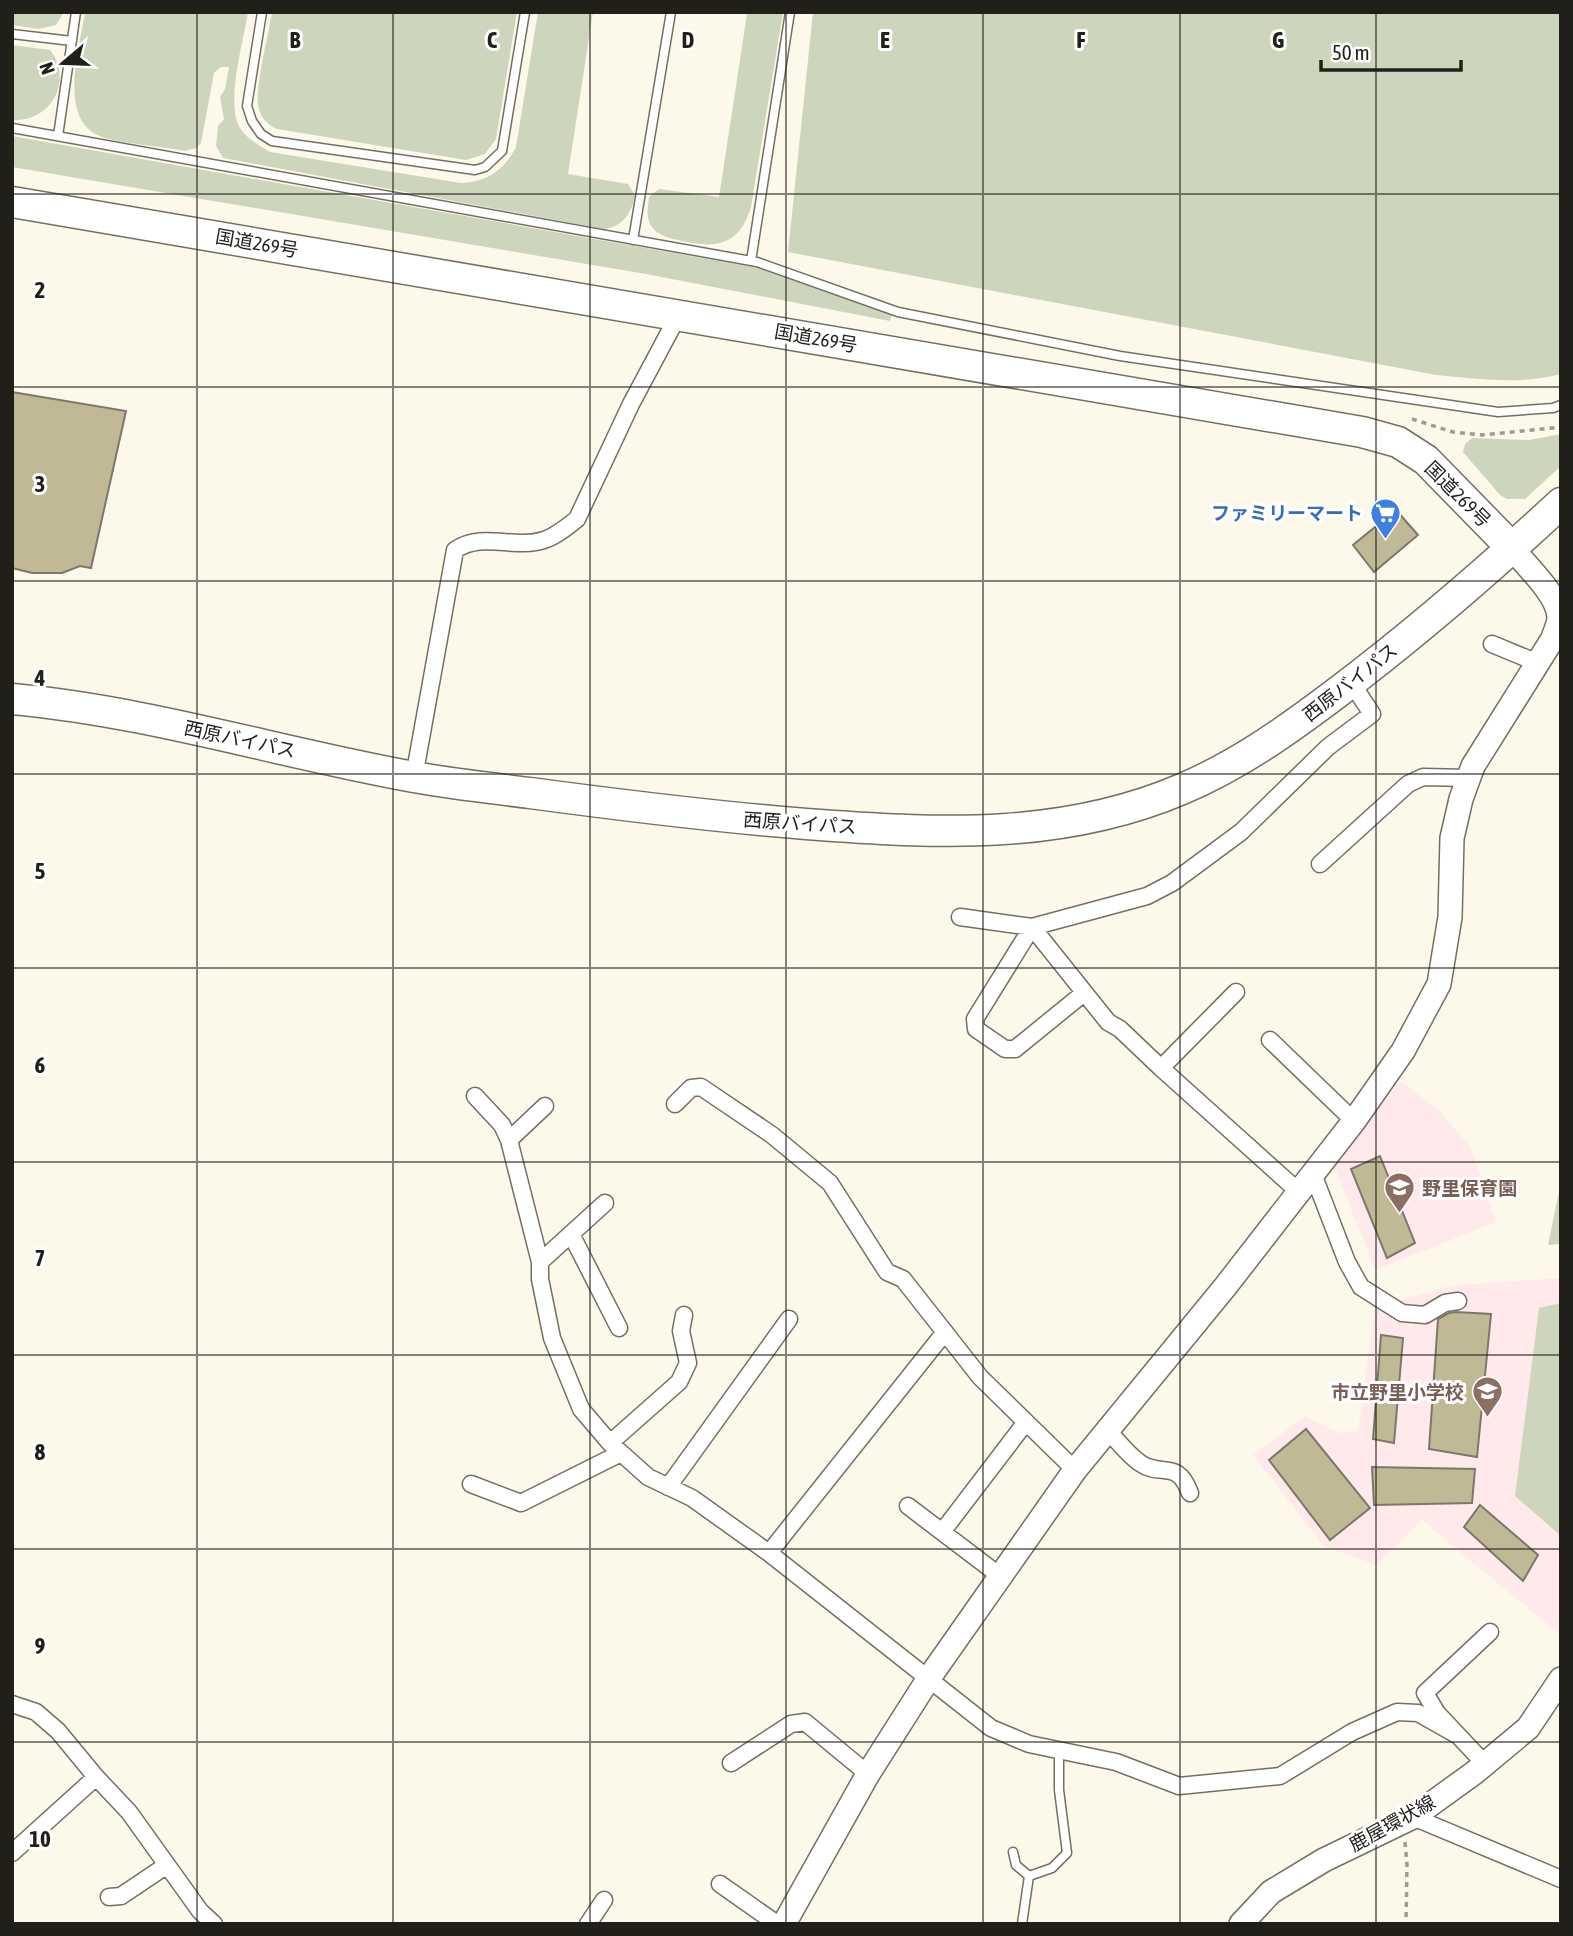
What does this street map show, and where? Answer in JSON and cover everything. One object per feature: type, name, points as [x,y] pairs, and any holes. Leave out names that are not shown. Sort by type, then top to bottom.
[{"type":"highway","name":"国道269号","points":[[12,202],[1362,432],[1398,442],[1426,460],[1512,548]]},
{"type":"highway","points":[[1512,548],[1561,503]]},
{"type":"highway","name":"西原バイパス","points":[[12,699],[58,703],[129,715],[414,777],[642,808],[751,820],[881,829],[998,831],[1103,815],[1182,789],[1220,771],[1283,733],[1351,682],[1512,548]]},
{"type":"street","points":[[414,777],[455,550],[474,542],[530,543],[545,540],[577,519],[631,404],[679,314]]},
{"type":"street","points":[[784,1924],[868,1774],[929,1678],[1000,1576],[1075,1470],[1225,1287],[1354,1121],[1403,1051],[1439,984],[1450,917],[1452,838],[1461,799],[1473,766],[1552,640],[1560,615],[1550,594],[1512,548]]},
{"type":"street","points":[[1492,644],[1538,663]]},
{"type":"street","points":[[960,918],[1032,927],[1147,896],[1172,883],[1241,832],[1328,747],[1371,714],[1351,682]]},
{"type":"street","points":[[1320,864],[1408,784],[1423,777],[1468,778]]},
{"type":"street","points":[[1032,927],[1108,1022],[1120,1029],[1161,1068],[1306,1183],[1362,1287],[1402,1313],[1425,1315],[1445,1303],[1458,1301]]},
{"type":"street","points":[[1032,927],[975,1019],[976,1029],[1005,1049],[1015,1049],[1084,993]]},
{"type":"street","points":[[1161,1068],[1236,992]]},
{"type":"street","points":[[1270,1040],[1354,1121]]},
{"type":"street","points":[[675,1104],[691,1088],[701,1087],[772,1135],[830,1183],[887,1272],[903,1279],[980,1377],[1075,1470]]},
{"type":"street","points":[[475,1096],[502,1125],[509,1140],[540,1262],[540,1279],[552,1338],[580,1409],[616,1448],[648,1477],[692,1498],[769,1553],[991,1728],[1029,1744],[1116,1762],[1179,1786],[1280,1776],[1352,1732],[1397,1712],[1418,1713],[1457,1735]]},
{"type":"street","points":[[509,1140],[545,1106]]},
{"type":"street","points":[[540,1262],[605,1203]]},
{"type":"street","points":[[572,1234],[619,1328]]},
{"type":"street","points":[[471,1484],[521,1503],[616,1448],[679,1382],[688,1363],[681,1331],[684,1315]]},
{"type":"street","points":[[668,1487],[789,1319]]},
{"type":"street","points":[[769,1553],[945,1332]]},
{"type":"street","points":[[942,1532],[1026,1422]]},
{"type":"street","points":[[1107,1430],[1141,1465],[1174,1472],[1185,1480],[1190,1493]]},
{"type":"street","points":[[908,1506],[1000,1576]]},
{"type":"street","points":[[1485,1764],[1437,1713],[1425,1693],[1490,1632]]},
{"type":"street","name":"鹿屋環状線","points":[[1241,1924],[1271,1892],[1324,1860],[1408,1818],[1485,1764],[1528,1728],[1561,1679]]},
{"type":"street","points":[[12,1704],[36,1712],[58,1731],[129,1812],[200,1911],[214,1924]]},
{"type":"street","points":[[732,1763],[791,1724],[805,1722],[868,1774]]},
{"type":"street","points":[[12,1853],[96,1777]]},
{"type":"street","points":[[1408,1818],[1561,1879]]},
{"type":"street","points":[[109,1897],[121,1896],[167,1865]]},
{"type":"street","points":[[720,1884],[776,1924]]},
{"type":"street","points":[[588,1924],[604,1900]]},
{"type":"lane","points":[[58,136],[76,12]]},
{"type":"lane","points":[[262,12],[247,106],[252,121],[261,134],[272,141],[475,170],[485,167],[502,151],[525,12]]},
{"type":"lane","points":[[633,240],[671,12]]},
{"type":"lane","points":[[751,261],[790,12]]},
{"type":"lane","points":[[12,34],[72,41]]},
{"type":"lane","points":[[12,128],[751,261],[898,312],[1120,356],[1498,412],[1561,405]]},
{"type":"lane","points":[[1029,1876],[1052,1868],[1067,1853],[1059,1790],[1059,1750]]},
{"type":"lane","points":[[1013,1852],[1016,1866],[1029,1876]]},
{"type":"lane","points":[[1022,1924],[1029,1876]]},
{"type":"path","points":[[1412,419],[1453,432],[1482,435],[1561,427]]},
{"type":"path","points":[[1406,1924],[1408,1818]]},
{"type":"shaded area","points":[[1400,1081],[1437,1109],[1470,1146],[1496,1222],[1375,1270],[1333,1163]]},
{"type":"shaded area","points":[[1561,1278],[1561,1630],[1558,1633],[1422,1520],[1376,1565],[1324,1546],[1253,1455],[1305,1416],[1340,1433],[1358,1431],[1375,1307],[1457,1285]]},
{"type":"green space","points":[[12,12],[64,12],[56,25],[38,29],[12,25]]},
{"type":"green space","points":[[85,12],[248,12],[234,103],[240,128],[249,138],[270,152],[461,183],[479,180],[494,173],[516,147],[538,12],[593,12],[568,174],[628,184],[635,195],[632,207],[621,222],[604,229],[223,158],[216,146],[218,126],[224,119],[220,97],[225,89],[229,67],[221,67],[214,73],[201,143],[196,148],[185,151],[105,138],[90,130],[80,117],[75,101],[76,64]]},
{"type":"green space","points":[[272,12],[517,12],[496,139],[485,154],[466,160],[273,127],[262,117],[258,97]]},
{"type":"green space","points":[[742,12],[783,12],[751,207],[740,230],[724,242],[703,244],[670,238],[658,233],[650,224],[649,197],[659,189],[719,197],[747,14]]},
{"type":"green space","points":[[813,12],[1561,12],[1561,374],[1515,380],[1436,375],[788,252]]},
{"type":"green space","points":[[12,45],[50,50],[60,74],[55,97],[38,115],[26,119],[12,120]]},
{"type":"green space","points":[[12,136],[764,269],[893,312],[890,321],[646,274],[12,167]]},
{"type":"green space","points":[[1561,434],[1561,466],[1525,499],[1507,499],[1500,495],[1463,452],[1465,444],[1472,438],[1529,440]]},
{"type":"green space","points":[[1561,1182],[1561,1244],[1548,1245]]},
{"type":"green space","points":[[1561,1303],[1561,1536],[1515,1496],[1539,1308]]},
{"type":"building","points":[[12,392],[126,411],[91,568],[80,566],[62,573],[32,573],[12,568]]},
{"type":"building","name":"ファミリーマート","points":[[1396,510],[1418,535],[1374,572],[1353,545]]},
{"type":"building","points":[[1380,1156],[1415,1243],[1387,1258],[1351,1169]]},
{"type":"building","points":[[1456,1312],[1491,1314],[1477,1457],[1429,1449],[1438,1319]]},
{"type":"building","points":[[1381,1335],[1403,1338],[1394,1443],[1373,1439]]},
{"type":"building","points":[[1306,1429],[1370,1508],[1330,1540],[1269,1460]]},
{"type":"building","points":[[1372,1467],[1475,1469],[1472,1503],[1374,1505]]},
{"type":"building","points":[[1480,1505],[1538,1555],[1523,1581],[1464,1527]]},
{"type":"place","name":"ファミリーマート","points":[[1386,540]]},
{"type":"place","name":"野里保育園","points":[[1399,1215]]},
{"type":"place","name":"市立野里小学校","points":[[1487,1419]]}]
